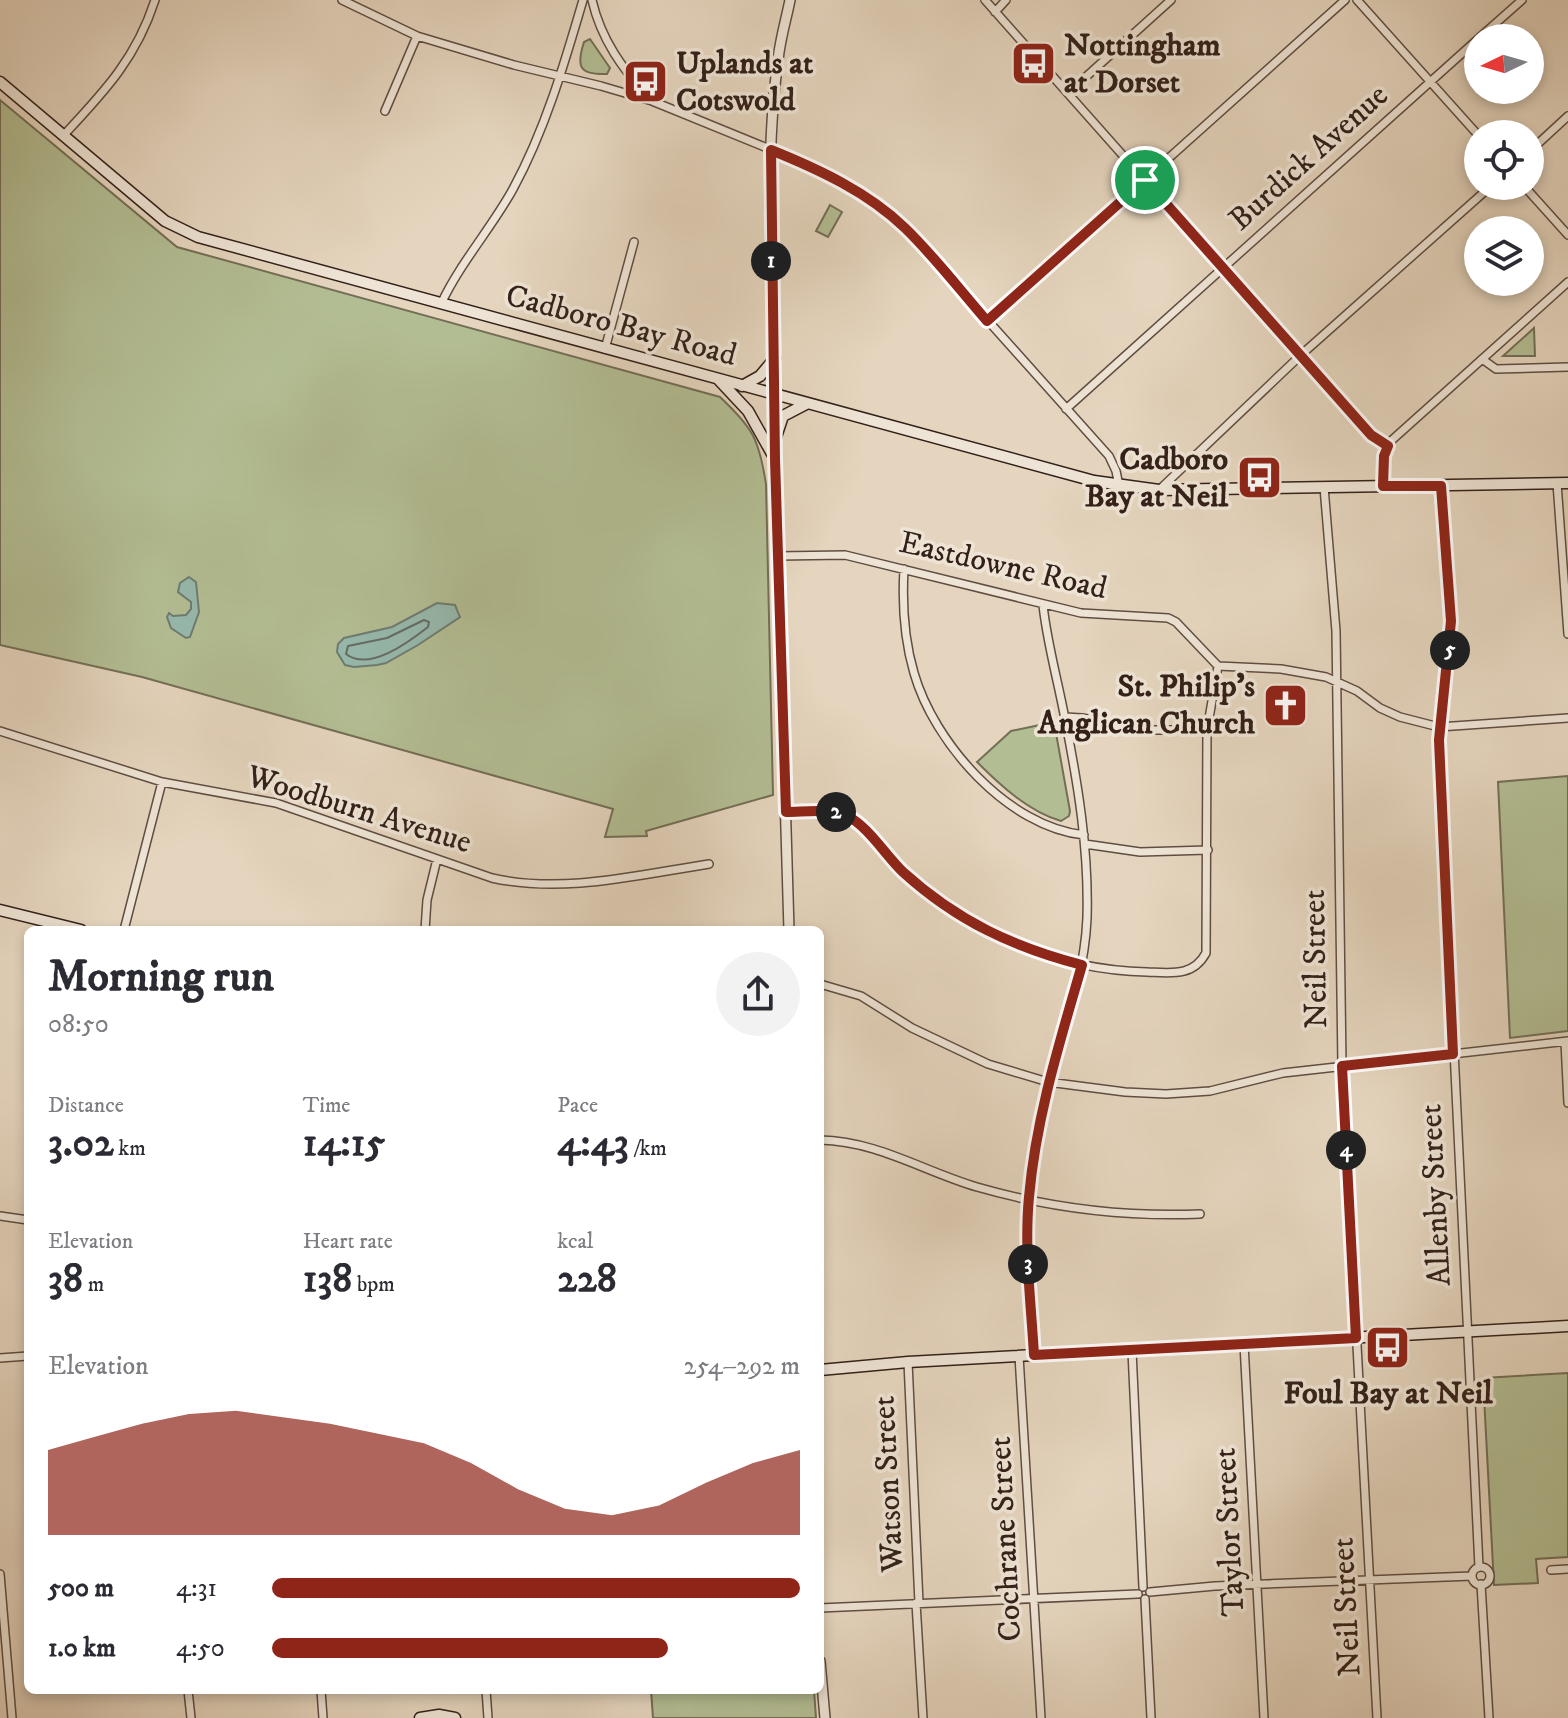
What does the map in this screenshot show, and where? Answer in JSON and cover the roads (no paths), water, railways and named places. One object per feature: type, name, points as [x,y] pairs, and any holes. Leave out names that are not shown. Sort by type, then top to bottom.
[{"type":"main road","name":"Cadboro Bay Road","points":[[0,82],[165,221],[198,237],[806,404],[1119,486],[1159,490],[1563,483]]},
{"type":"main road","points":[[742,386],[760,376],[775,358]]},
{"type":"main road","points":[[717,379],[748,411],[775,459]]},
{"type":"main road","points":[[775,440],[783,416],[806,404]]},
{"type":"main road","points":[[0,910],[65,926]]},
{"type":"main road","points":[[824,1370],[908,1362],[1568,1326]]},
{"type":"main road","points":[[420,1718],[439,1715],[455,1718]]},
{"type":"street","points":[[63,136],[123,69],[141,38],[155,0]]},
{"type":"street","points":[[342,0],[417,36],[652,101],[809,165],[841,182],[904,227],[1109,456],[1119,486]]},
{"type":"street","points":[[441,304],[450,285],[513,189],[537,140],[583,0]]},
{"type":"street","points":[[592,0],[600,30],[612,53],[652,101]]},
{"type":"street","points":[[789,926],[775,459],[771,150],[778,58],[790,0]]},
{"type":"street","points":[[985,0],[1371,435],[1388,446]]},
{"type":"street","points":[[995,12],[1006,0]]},
{"type":"street","points":[[1068,93],[1171,0]]},
{"type":"street","points":[[987,321],[1345,0]]},
{"type":"street","points":[[1357,0],[1465,120]]},
{"type":"street","name":"Burdick Avenue","points":[[1495,24],[1522,0]]},
{"type":"street","points":[[385,111],[417,36]]},
{"type":"street","name":"Burdick Avenue","points":[[1066,409],[1464,51]]},
{"type":"street","points":[[1544,138],[1568,116]]},
{"type":"street","points":[[1159,490],[1302,354],[1475,200]]},
{"type":"street","points":[[1537,200],[1568,235]]},
{"type":"street","points":[[605,349],[634,242]]},
{"type":"street","points":[[1383,486],[1384,456],[1388,446],[1406,426],[1568,282]]},
{"type":"street","points":[[1482,359],[1496,369],[1568,367]]},
{"type":"street","points":[[1563,483],[1568,634]]},
{"type":"street","name":"Allenby Street","points":[[1441,486],[1451,643],[1439,727],[1479,1567]]},
{"type":"street","name":"Neil Street","points":[[1324,487],[1336,631],[1342,1066],[1377,1718]]},
{"type":"street","name":"Eastdowne Road","points":[[778,556],[845,555],[1097,616],[1168,618],[1176,622],[1218,666]]},
{"type":"street","points":[[904,569],[903,618],[914,675],[928,710],[967,765],[1006,800],[1056,829],[1084,840],[1140,852],[1208,850]]},
{"type":"street","points":[[1034,1355],[1028,1266],[1028,1200],[1034,1150],[1048,1082],[1082,965],[1087,921],[1084,840],[1065,717],[1043,605]]},
{"type":"street","points":[[786,812],[828,812],[848,816],[913,881],[972,923],[1015,945],[1082,965],[1111,970],[1177,973],[1194,968],[1206,953],[1207,730],[1218,666],[1292,670],[1337,680],[1380,708],[1400,717],[1439,727],[1568,718]]},
{"type":"street","points":[[1065,717],[1144,730],[1207,730]]},
{"type":"street","name":"Woodburn Avenue","points":[[0,731],[162,782],[276,803],[492,878],[532,885],[580,883],[709,864]]},
{"type":"street","points":[[125,926],[162,782]]},
{"type":"street","points":[[425,926],[427,900],[437,859]]},
{"type":"street","points":[[824,985],[861,996],[912,1028],[964,1054],[1048,1082],[1125,1092],[1185,1093],[1221,1089],[1283,1073],[1566,1042],[1568,1103]]},
{"type":"street","points":[[824,1140],[864,1145],[943,1176],[1028,1200],[1118,1213],[1200,1214]]},
{"type":"street","points":[[0,1216],[24,1219]]},
{"type":"street","name":"Taylor Street","points":[[1244,1344],[1264,1718]]},
{"type":"street","points":[[1132,1351],[1151,1718]]},
{"type":"street","points":[[0,1358],[24,1356]]},
{"type":"street","name":"Cochrane Street","points":[[1019,1356],[1041,1718]]},
{"type":"street","name":"Watson Street","points":[[908,1362],[923,1718]]},
{"type":"street","points":[[1479,1567],[1488,1571],[1489,1575],[1488,1580],[1481,1584],[1477,1584],[1472,1576],[1479,1567]]},
{"type":"street","points":[[1551,1570],[1568,1569]]},
{"type":"street","points":[[0,1574],[12,1718]]},
{"type":"street","points":[[824,1608],[1144,1593],[1257,1584],[1472,1576]]},
{"type":"street","points":[[1481,1584],[1489,1718]]},
{"type":"street","points":[[188,1694],[191,1718]]},
{"type":"street","points":[[321,1694],[323,1718]]},
{"type":"street","points":[[486,1694],[488,1718]]},
{"type":"street","points":[[823,1694],[825,1718]]},
{"type":"water","points":[[189,577],[196,582],[199,612],[190,637],[186,638],[171,628],[167,617],[169,613],[173,616],[186,615],[191,609],[191,602],[178,592],[180,583]]},
{"type":"water","points":[[437,603],[455,605],[460,617],[386,663],[354,667],[345,665],[337,652],[338,644],[344,638],[392,627]]},
{"type":"place","name":"Nottingham at Dorset","points":[[1033,64]]},
{"type":"place","name":"Uplands at Cotswold","points":[[645,82]]},
{"type":"place","name":"Cadboro Bay at Neil","points":[[1259,478]]},
{"type":"place","name":"St. Philip's Anglican Church","points":[[1286,705]]},
{"type":"place","name":"Foul Bay at Neil","points":[[1388,1347]]}]
